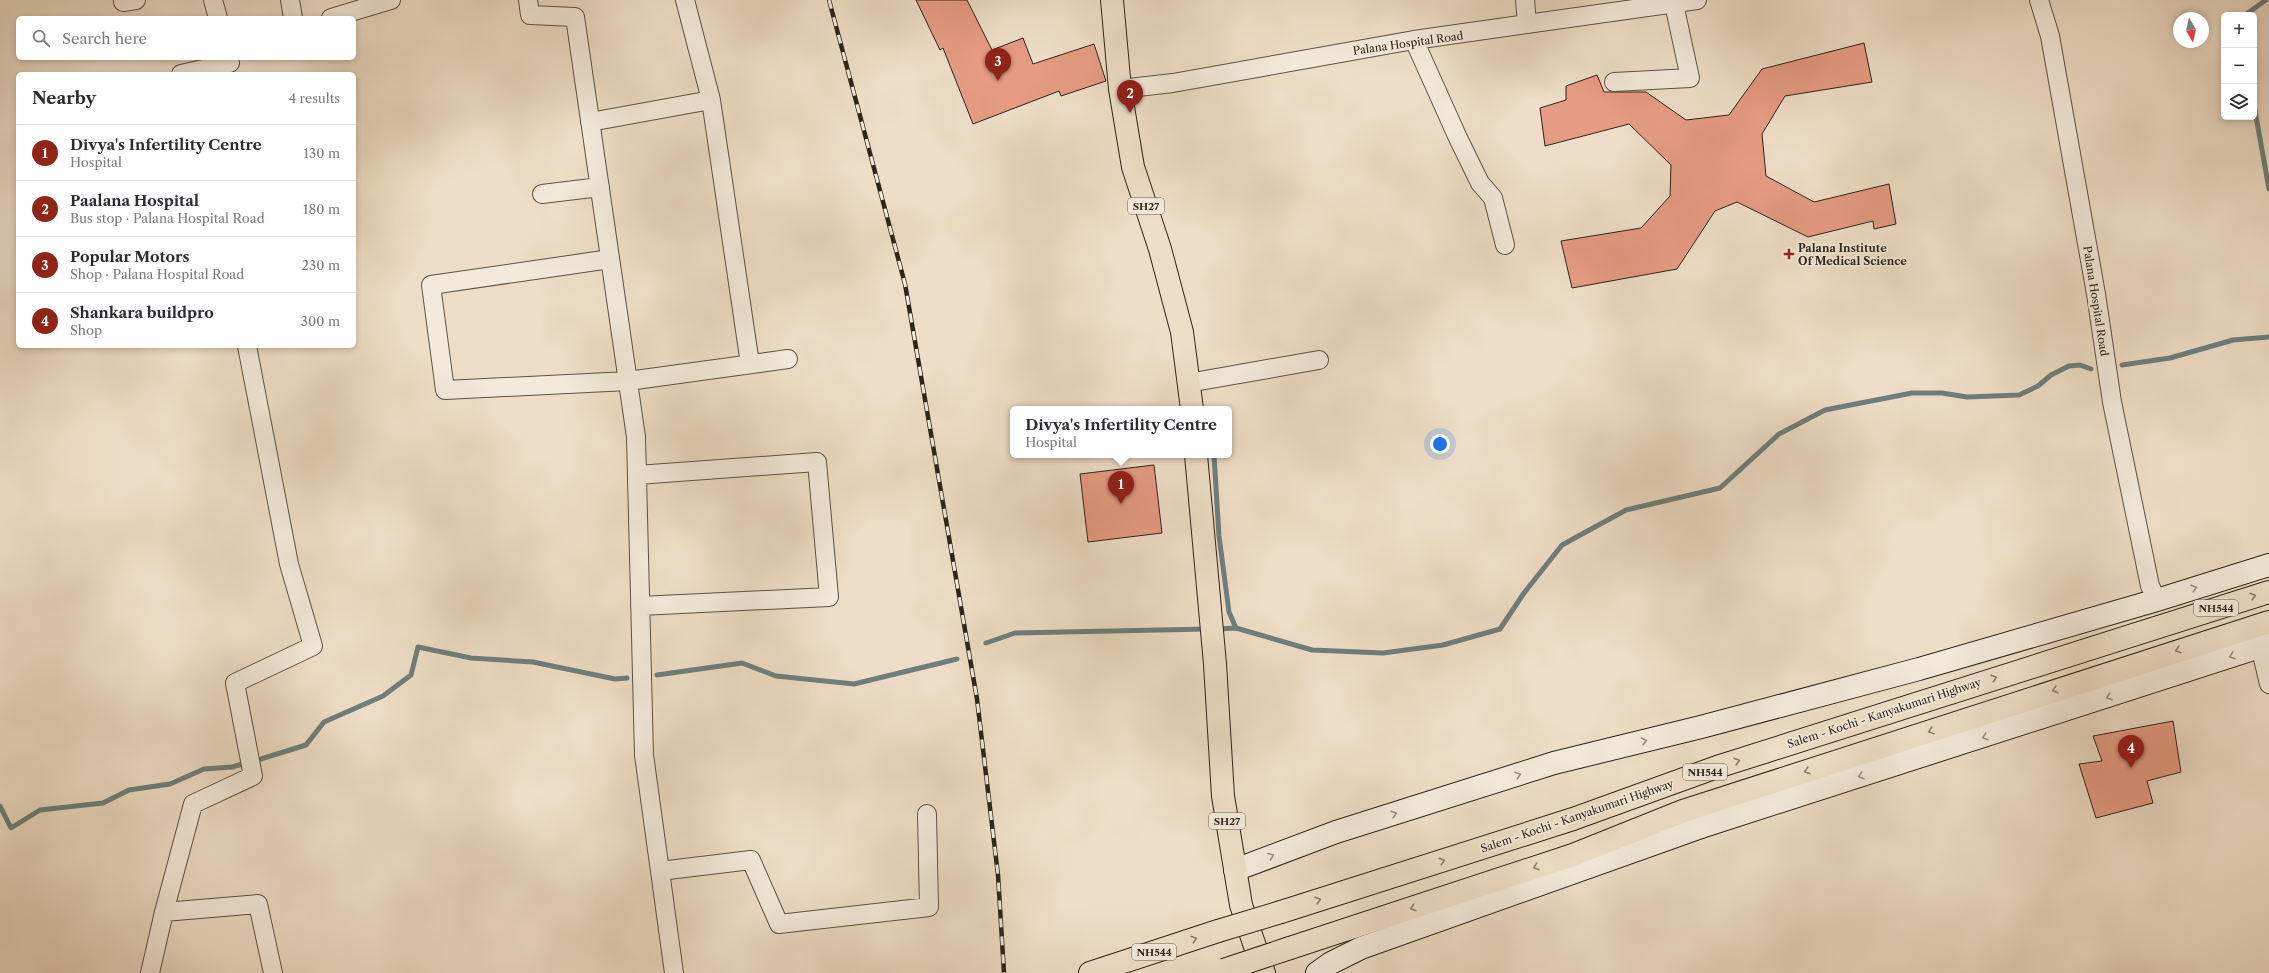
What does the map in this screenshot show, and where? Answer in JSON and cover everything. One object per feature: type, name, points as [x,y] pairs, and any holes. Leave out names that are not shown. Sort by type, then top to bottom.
[{"type":"main road","name":"SH27","points":[[1112,0],[1120,90],[1133,167],[1160,249],[1182,332],[1192,406]]},
{"type":"main road","name":"SH27","points":[[1196,458],[1215,664],[1223,796],[1241,905],[1264,973]]},
{"type":"main road","name":"Salem - Kochi - Kanyakumari Highway","points":[[1090,973],[1573,819],[1717,767],[2269,592]]},
{"type":"main road","name":"NH544","points":[[1220,972],[1573,855],[1683,811],[2269,622]]},
{"type":"street","points":[[123,0],[124,2],[136,0]]},
{"type":"street","points":[[213,0],[217,16]]},
{"type":"street","points":[[290,0],[293,16]]},
{"type":"street","points":[[338,16],[391,0]]},
{"type":"street","points":[[528,0],[530,15],[575,17],[636,437],[644,755],[674,973]]},
{"type":"street","points":[[685,0],[711,100],[750,364]]},
{"type":"street","points":[[1525,0],[1527,24]]},
{"type":"street","name":"Palana Hospital Road","points":[[1120,90],[1193,79],[1414,40],[1697,0]]},
{"type":"street","name":"Palana Hospital Road","points":[[2039,0],[2050,36],[2096,294],[2112,402],[2150,586],[2157,600]]},
{"type":"street","points":[[1614,82],[1690,78],[1674,4]]},
{"type":"street","points":[[1414,40],[1480,183],[1493,198],[1505,245]]},
{"type":"street","points":[[192,72],[230,65]]},
{"type":"street","points":[[590,122],[711,100]]},
{"type":"street","points":[[542,194],[600,187]]},
{"type":"street","points":[[610,259],[431,285],[445,390],[628,381],[788,359]]},
{"type":"street","points":[[150,973],[164,912],[193,804],[253,776],[235,683],[313,646],[289,564],[247,348]]},
{"type":"street","points":[[1188,383],[1319,360]]},
{"type":"street","points":[[637,475],[817,462],[829,597],[640,606]]},
{"type":"street","points":[[1235,870],[1336,832],[1554,763],[1701,727],[1919,669],[2157,600],[2269,564]]},
{"type":"street","points":[[1317,973],[1331,963],[1361,948],[1707,826],[2115,695],[2265,645],[2269,684]]},
{"type":"street","points":[[660,871],[751,860],[779,924],[929,906],[927,814]]},
{"type":"street","points":[[164,912],[258,904],[273,973]]},
{"type":"building","points":[[916,0],[967,0],[992,50],[1023,38],[1033,64],[1094,44],[1106,81],[1061,96],[1059,91],[973,124],[943,48],[940,50]]},
{"type":"building","name":"Palana Institute Of Medical Science","points":[[1864,43],[1872,82],[1785,96],[1762,134],[1766,176],[1814,202],[1889,184],[1896,224],[1874,229],[1873,221],[1808,237],[1737,202],[1715,211],[1677,269],[1572,288],[1561,241],[1641,228],[1670,196],[1671,165],[1629,124],[1545,146],[1540,108],[1566,100],[1566,86],[1597,75],[1604,92],[1646,92],[1686,120],[1729,115],[1762,69]]},
{"type":"building","points":[[1154,465],[1162,533],[1088,542],[1080,474]]},
{"type":"building","points":[[2173,721],[2181,772],[2147,781],[2153,803],[2096,818],[2079,764],[2102,761],[2093,736]]},
{"type":"waterway","points":[[2249,12],[2266,0]]},
{"type":"waterway","points":[[2257,120],[2269,189]]},
{"type":"waterway","points":[[2122,365],[2170,358],[2233,340],[2269,337]]},
{"type":"waterway","points":[[1217,629],[1236,628],[1312,650],[1383,653],[1443,645],[1500,629],[1524,593],[1562,545],[1626,510],[1720,488],[1779,434],[1825,410],[1912,393],[1942,393],[1967,397],[2019,395],[2038,386],[2051,375],[2069,366],[2080,365],[2091,369]]},
{"type":"waterway","points":[[1214,458],[1219,536],[1229,612],[1236,628]]},
{"type":"waterway","points":[[986,643],[1015,633],[1207,629]]},
{"type":"waterway","points":[[254,761],[306,745],[324,722],[383,696],[411,675],[418,647],[471,658],[533,662],[615,679],[627,678]]},
{"type":"waterway","points":[[657,675],[742,663],[776,676],[854,684],[957,659]]},
{"type":"waterway","points":[[0,806],[11,828],[40,810],[103,803],[129,790],[170,784],[204,769],[232,767],[246,763]]},
{"type":"railway","points":[[829,0],[905,284],[977,699],[998,875],[1004,973]]},
{"type":"place","name":"Popular Motors","points":[[998,81]]},
{"type":"place","name":"Paalana Hospital","points":[[1130,113]]},
{"type":"place","name":"Palana Institute Of Medical Science","points":[[1789,254]]},
{"type":"place","name":"Divya's Infertility Centre","points":[[1121,504]]},
{"type":"place","name":"Shankara buildpro","points":[[2131,768]]}]
